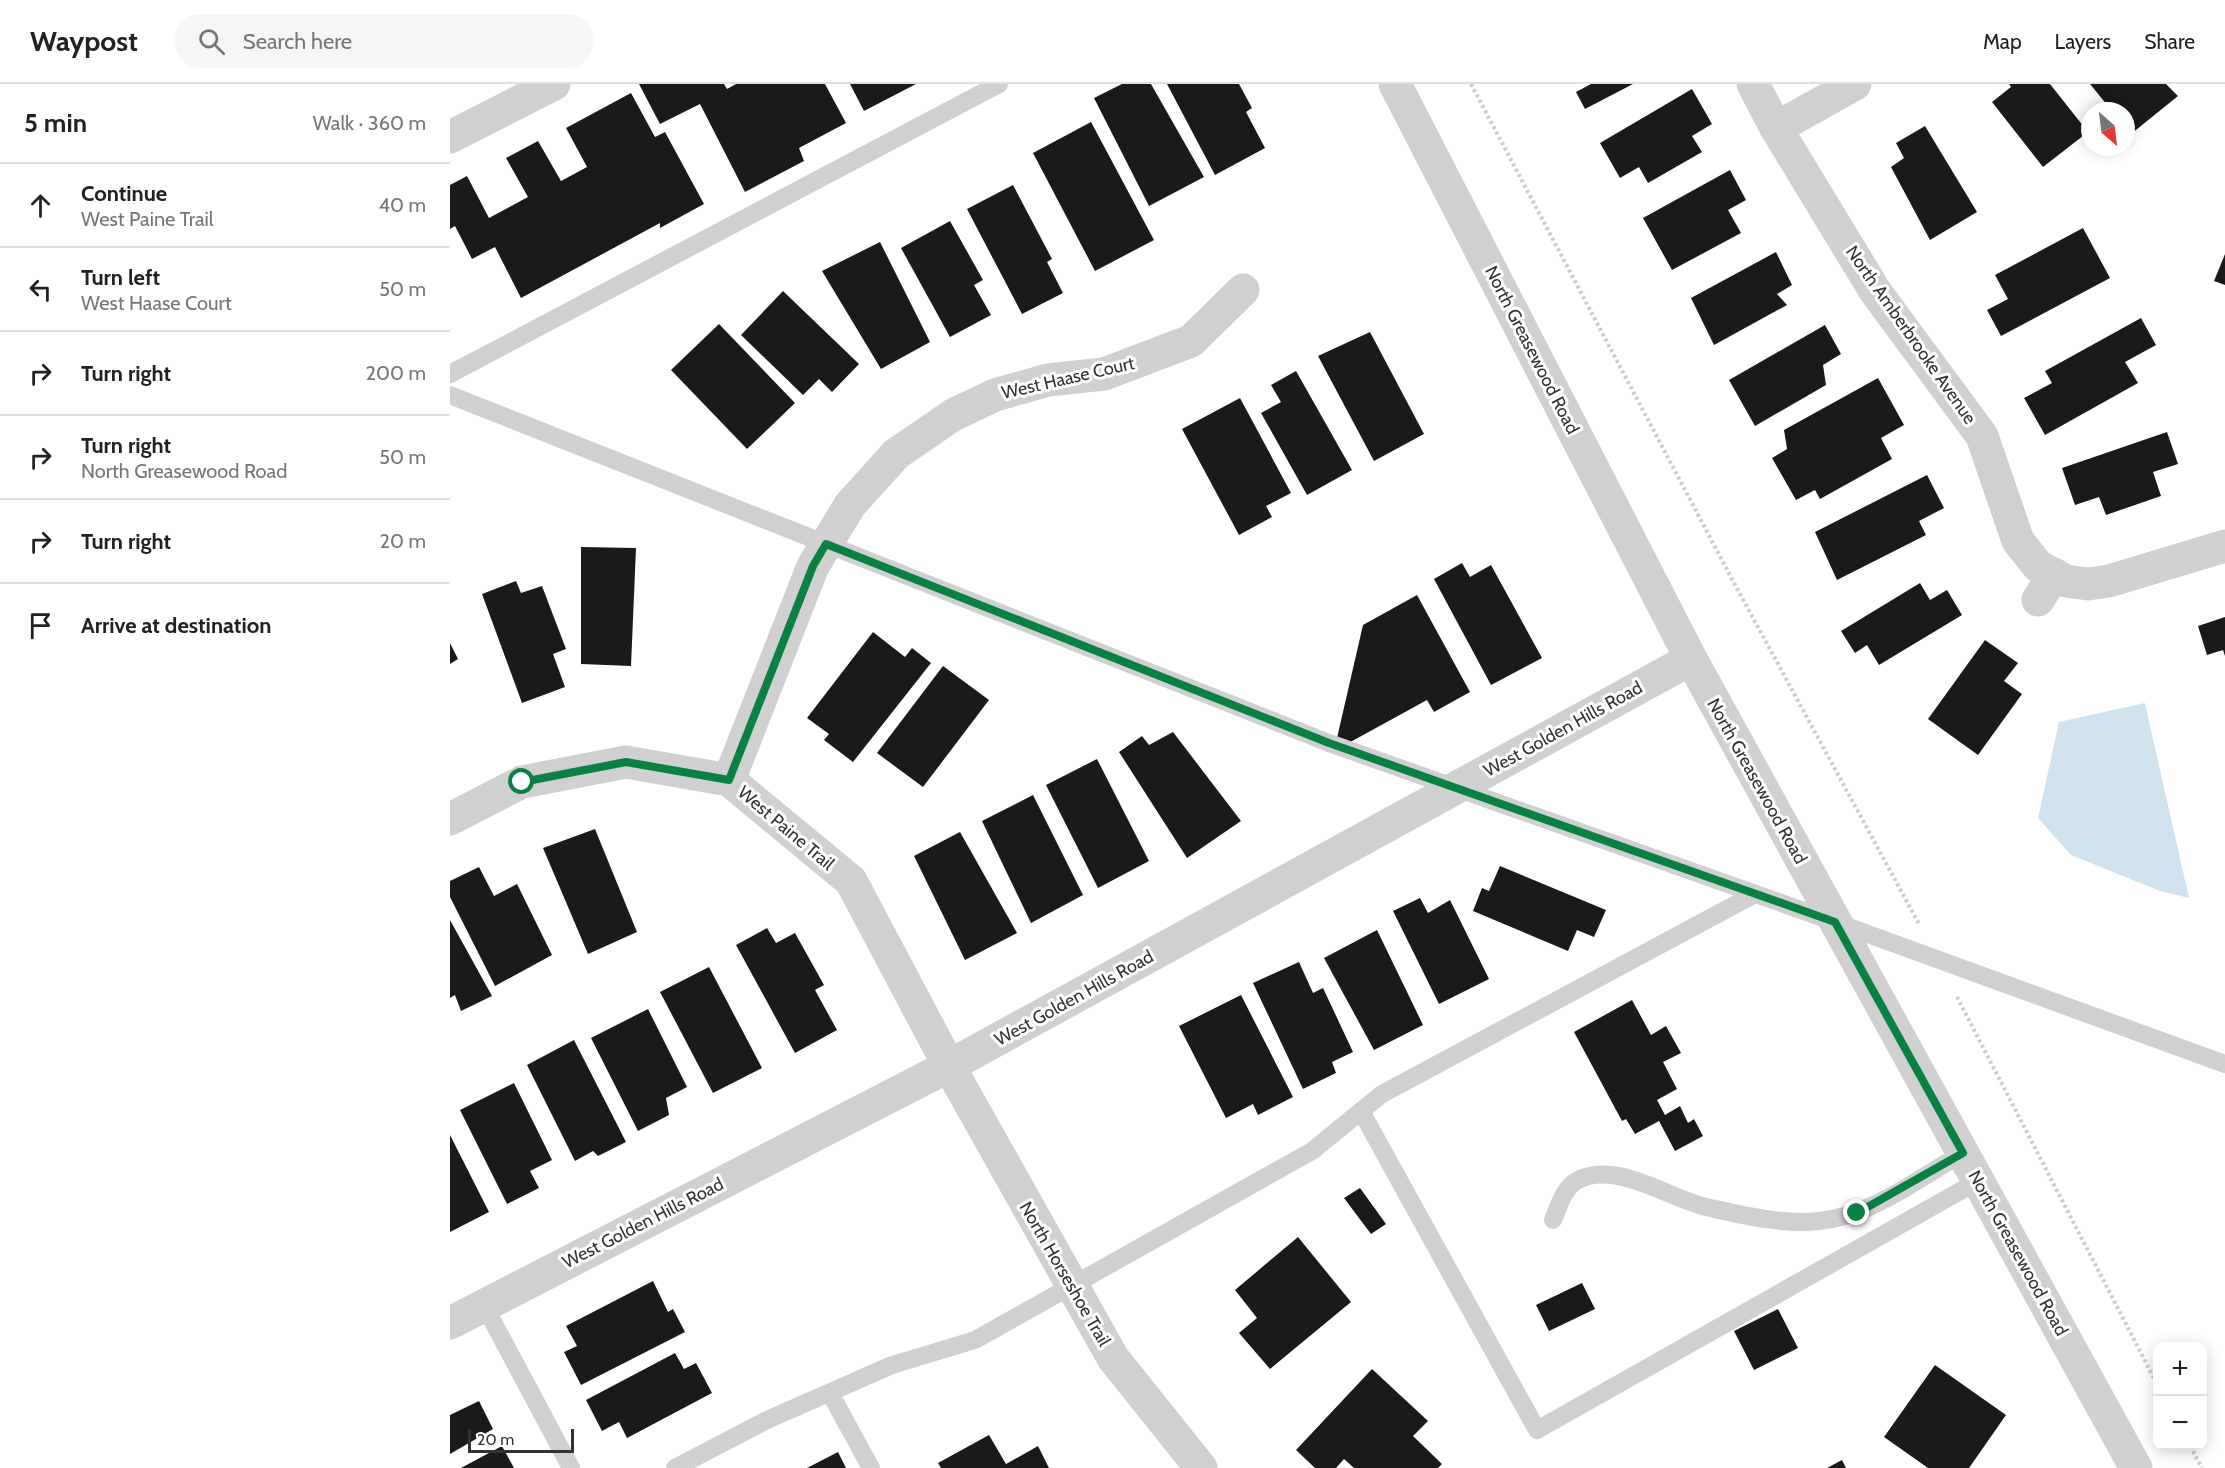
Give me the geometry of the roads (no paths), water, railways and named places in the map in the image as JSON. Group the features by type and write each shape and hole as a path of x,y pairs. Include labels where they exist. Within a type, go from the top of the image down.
{"street":[{"path":"450,137 554,84"},
{"name":"North Greasewood Road","path":"1395,84 1690,659 2136,1468"},
{"name":"North Amberbrooke Avenue","path":"1753,84 1776,128 1875,291 1982,436 2018,541 2052,585 2109,581 2225,546"},
{"path":"1776,128 1855,84"},
{"name":"West Haase Court","path":"729,780 813,566 850,505 896,453 952,414 995,395 1048,380 1104,374 1191,341 1243,290"},
{"name":"West Golden Hills Road","path":"450,1323 949,1066 1690,659"},
{"name":"West Paine Trail","path":"450,819 522,782 626,762 729,780 851,881 949,1066"},
{"name":"North Horseshoe Trail","path":"949,1066 1071,1287 1113,1358 1201,1468"}],"lane":[{"path":"450,374 999,84"},
{"path":"450,395 1329,743 1835,922 2225,1064"},
{"path":"675,1468 766,1420 892,1365 975,1340 1312,1151 1382,1094 1755,894"},
{"path":"1361,1111 1537,1430 1970,1167"},
{"path":"1553,1220 1561,1200 1574,1182 1594,1174 1616,1175 1704,1206 1769,1219 1819,1221 1857,1213 1970,1167"},
{"path":"484,1305 571,1468"},
{"path":"830,1392 871,1468"}],"water":[{"path":"2145,703 2189,898 2160,891 2071,855 2038,818 2059,722"}]}
